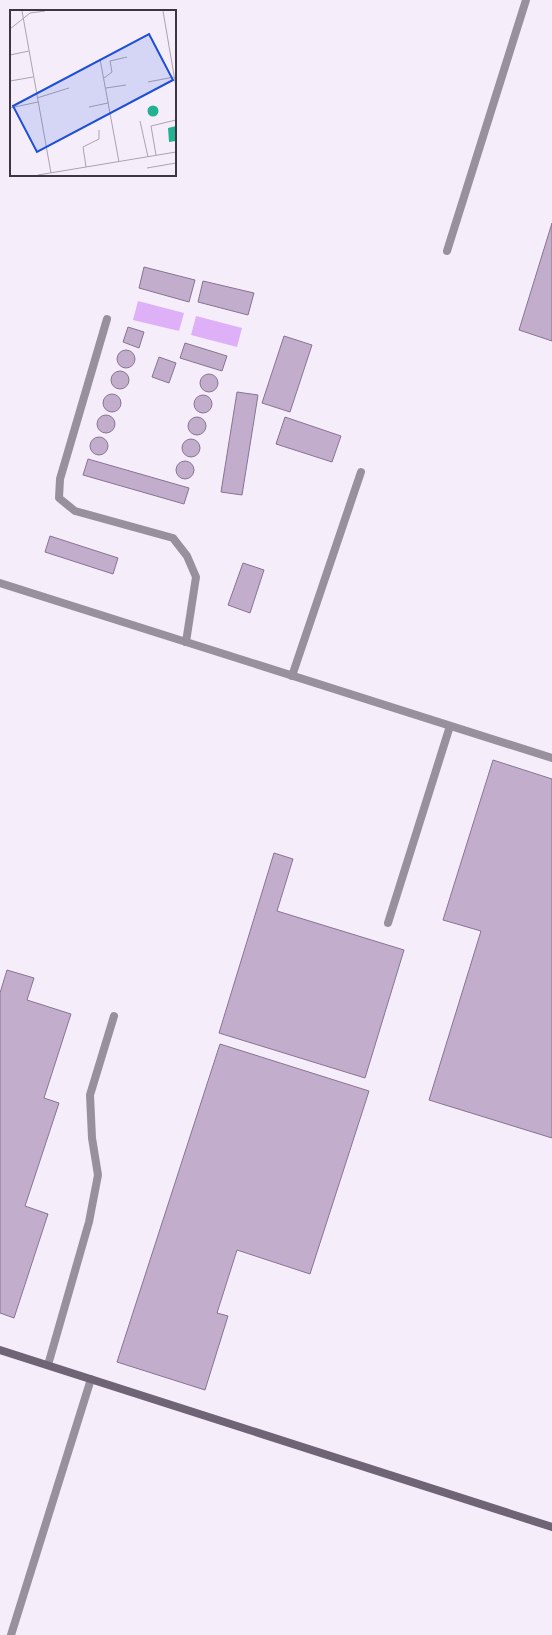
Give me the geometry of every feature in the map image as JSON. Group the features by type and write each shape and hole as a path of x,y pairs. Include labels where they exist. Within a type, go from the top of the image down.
{"main road":[{"path":"0,1350 552,1527"}],"street":[{"path":"447,251 526,0"},
{"path":"107,319 60,479 59,498 75,511 173,538 187,556 196,577 186,642"},
{"path":"292,676 361,472"},
{"path":"0,583 552,758"},
{"path":"388,923 450,726"},
{"path":"48,1365 89,1222 98,1175 92,1138 90,1095 114,1016"},
{"path":"11,1635 91,1379"}],"shaded area":[{"path":"138,301 184,313 179,331 133,320"},
{"path":"196,316 242,328 237,347 191,335"}],"building":[{"path":"552,223 552,341 519,330"},
{"path":"144,267 195,280 189,302 139,288"},
{"path":"203,281 254,293 248,315 198,302"},
{"path":"128,327 144,332 139,348 123,342"},
{"path":"284,336 312,345 290,412 262,403"},
{"path":"185,343 227,356 222,371 180,358"},
{"path":"122,350 130,350 135,355 133,366 130,368 122,368 117,363 117,355"},
{"path":"159,357 176,363 169,383 152,377"},
{"path":"116,371 124,371 129,376 127,387 124,389 116,389 111,384 111,376"},
{"path":"205,374 213,374 218,379 216,390 213,392 205,392 200,387 200,379"},
{"path":"237,392 258,395 242,495 221,492"},
{"path":"108,394 116,394 121,399 119,410 116,412 108,412 103,407 103,399"},
{"path":"199,395 207,395 212,400 210,411 207,413 199,413 194,408 194,400"},
{"path":"102,415 110,415 115,420 113,431 110,433 102,433 97,428 97,420"},
{"path":"193,417 201,417 206,422 204,433 201,435 193,435 188,430 188,422"},
{"path":"285,417 341,436 332,462 276,444"},
{"path":"95,437 103,437 108,442 106,453 103,455 95,455 90,450 90,442"},
{"path":"187,439 195,439 200,444 198,455 195,457 187,457 182,452 182,444"},
{"path":"88,459 189,488 184,504 83,475"},
{"path":"181,461 189,461 194,466 192,477 189,479 181,479 176,474 176,466"},
{"path":"50,536 118,558 113,574 45,552"},
{"path":"243,563 264,570 250,613 228,605"},
{"path":"493,760 552,779 552,1138 429,1100 481,931 443,920"},
{"path":"274,853 293,859 277,911 404,950 365,1078 219,1033"},
{"path":"7,970 34,978 27,1000 71,1014 44,1098 59,1103 25,1206 48,1214 14,1318 0,1313 0,993"},
{"path":"220,1044 369,1091 310,1274 237,1250 217,1313 228,1316 205,1390 117,1362"}]}
